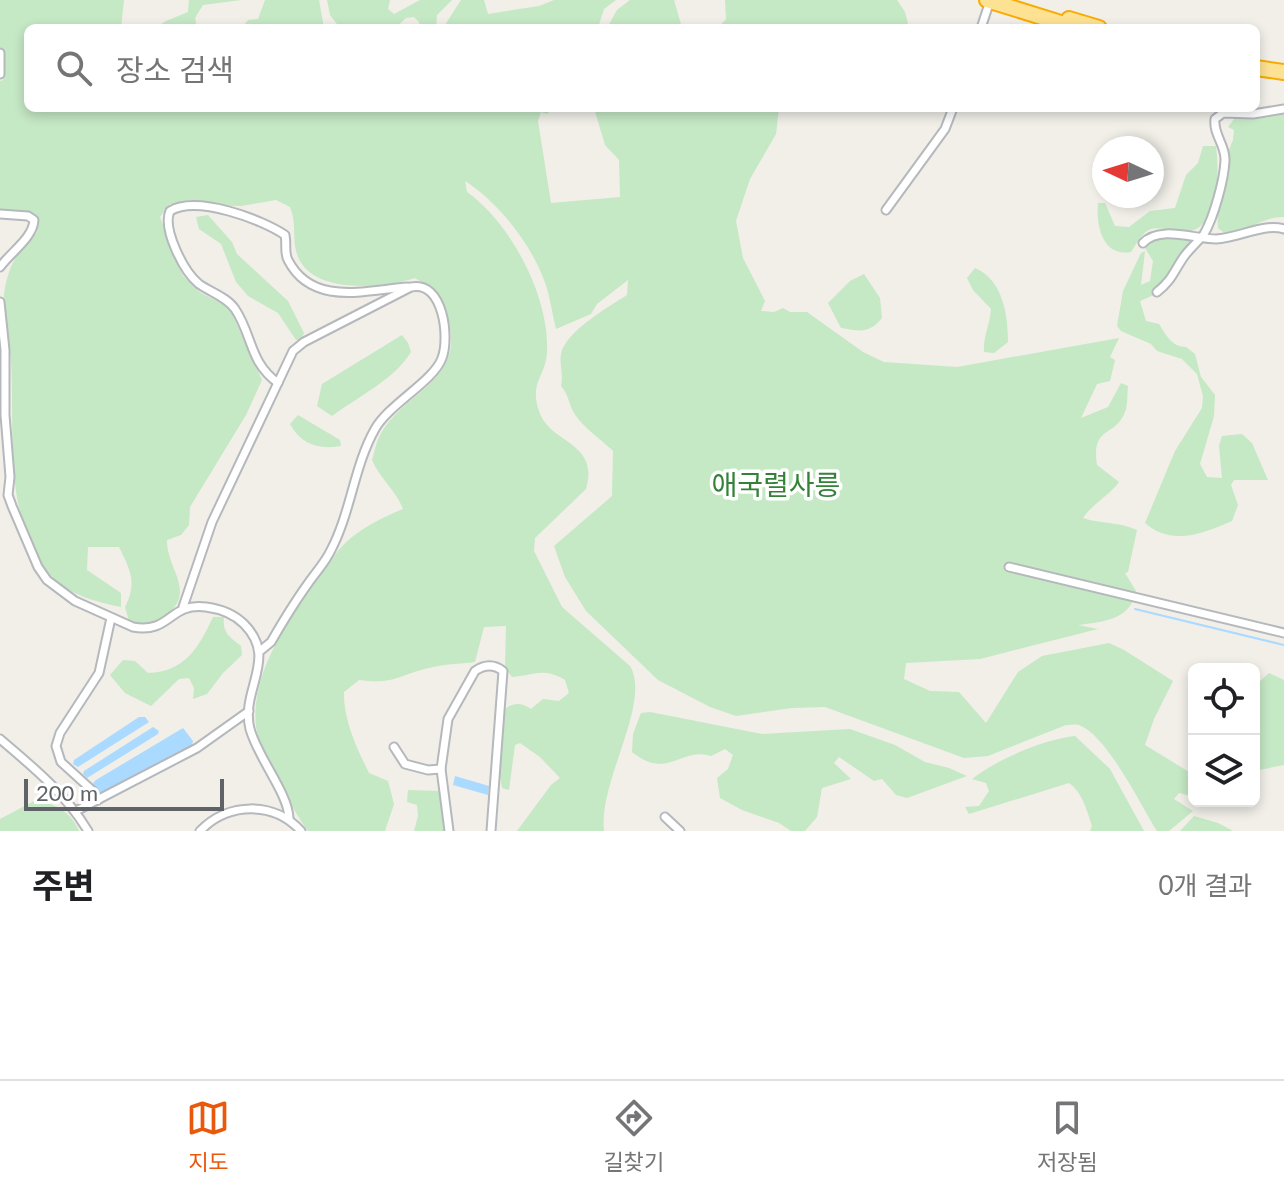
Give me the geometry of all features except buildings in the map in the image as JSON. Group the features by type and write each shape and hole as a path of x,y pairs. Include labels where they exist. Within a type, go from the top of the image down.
{"highway":[{"path":"989,0 1064,24"},
{"path":"1009,0 1086,24"},
{"path":"1260,66 1284,70"}],"street":[{"path":"982,24 989,0"},
{"path":"0,53 0,74"},
{"path":"1157,292 1169,283 1185,255 1208,227 1225,161 1223,147 1215,132 1215,119 1223,113 1253,114 1284,109"},
{"path":"886,210 945,129 951,112"},
{"path":"260,651 271,642 332,549 375,428 440,363 446,346 445,333 436,300 429,289 418,286 331,293 309,283 297,273 287,258 285,235 274,228 238,214 207,207 170,211 167,216 168,229 187,271 232,305 258,364 278,383"},
{"path":"0,214 32,217 35,224 27,238 0,267"},
{"path":"1143,243 1156,235 1230,238 1272,226 1284,229"},
{"path":"0,302 10,477 4,496 47,580 65,595 111,618 133,627 150,628 167,622 183,607 212,522 297,346 411,287"},
{"path":"1009,567 1284,633"},
{"path":"183,607 204,606 236,617 256,638 260,651 249,711 250,728 262,761 289,808 289,818"},
{"path":"98,800 94,792 61,762 56,746 60,733 99,673 111,618"},
{"path":"449,831 441,769 448,719 475,671 482,666 498,667 503,671 491,831"},
{"path":"76,811 197,748 249,711"},
{"path":"0,739 46,777 76,811 88,831"},
{"path":"394,747 405,764 428,770 441,769"},
{"path":"200,831 218,817 238,809 264,810 289,818 301,831"},
{"path":"665,817 680,831"}],"green space":[{"name":"애국렬사릉","path":"0,0 124,0 121,24 24,24 24,112 541,112 538,121 551,203 620,197 619,160 605,145 595,112 779,112 776,134 750,179 736,221 743,258 765,301 761,311 774,312 783,308 790,312 807,312 863,352 884,362 957,367 1119,338 1110,357 1115,360 1110,381 1097,384 1081,418 1108,407 1121,383 1128,386 1125,412 1116,426 1101,438 1096,452 1097,465 1119,482 1083,518 1137,530 1128,572 1125,573 1136,591 1133,601 1114,618 1078,625 1098,629 980,659 906,663 904,679 930,691 959,692 986,723 1018,672 1042,656 1109,643 1173,681 1145,745 1188,771 1188,795 1179,793 1174,799 1193,811 1169,831 1157,831 1112,756 1090,731 1079,725 1066,725 988,756 964,758 825,707 736,716 710,707 658,680 586,611 565,577 554,546 612,496 613,451 585,426 572,409 561,386 561,354 570,337 627,295 628,280 597,304 591,314 556,329 543,276 526,245 504,215 465,181 467,192 498,222 512,242 535,286 546,331 547,352 536,393 539,411 544,422 572,444 586,461 586,489 535,538 534,551 562,607 630,666 635,681 630,721 604,811 604,831 517,831 551,785 560,778 540,757 520,743 515,745 509,790 502,788 499,771 505,709 518,704 531,709 543,699 559,701 569,693 565,680 551,674 512,677 505,668 506,626 484,627 475,662 434,667 388,680 359,680 344,692 348,723 360,754 369,773 388,781 394,804 385,831 308,831 277,780 258,738 256,703 261,680 281,634 337,552 367,526 403,509 372,460 383,430 432,382 449,356 451,340 448,320 440,299 415,278 353,286 336,284 309,272 297,255 290,207 276,200 241,206 170,204 160,217 183,276 201,293 229,307 262,380 246,415 190,507 189,525 181,535 167,540 180,589 175,607 156,622 144,624 129,621 125,607 132,584 119,547 88,547 87,570 121,593 121,607 96,601 64,587 46,571 28,537 20,513 13,464 11,362 4,295 14,260 37,232 34,214 0,211 0,81 3,80 5,59 0,49"},
{"path":"189,0 241,0 203,5 195,18 196,24 161,24 188,12"},
{"path":"265,0 319,0 323,24 245,24 248,20 258,19"},
{"path":"327,0 390,0 388,9 394,14 420,0 452,0 437,15 436,24 419,24 414,17 406,18 399,24 337,24 330,15"},
{"path":"461,0 484,0 488,14 539,6 554,0 616,0 604,9 599,24 446,24"},
{"path":"630,0 674,0 681,24 609,24 617,10"},
{"path":"725,0 897,0 908,24 722,24 726,19"},
{"path":"1284,111 1284,217 1269,219 1227,235 1218,228 1217,205 1230,166 1228,152 1234,130 1228,127 1237,115"},
{"path":"1203,146 1216,146 1215,198 1205,222 1196,229 1184,232 1151,229 1131,252 1113,250 1107,244 1098,221 1098,208 1107,208 1115,226 1129,227 1150,211 1175,208 1186,175 1198,163"},
{"path":"208,215 232,242 237,254 288,301 304,333 301,340 296,340 278,313 248,296 236,282 221,244 199,229 196,217"},
{"path":"1167,236 1188,238 1194,242 1168,281 1156,286 1154,295 1140,301 1146,321 1159,324 1173,343 1195,354 1201,377 1215,395 1214,416 1200,464 1207,477 1222,478 1219,446 1222,436 1242,434 1252,443 1268,480 1234,480 1231,485 1238,505 1232,521 1187,536 1165,534 1145,523 1175,451 1202,408 1203,396 1197,374 1182,359 1157,351 1151,344 1121,331 1117,326 1123,291 1141,253 1145,251 1141,285 1150,281 1153,261 1145,248 1148,241"},
{"path":"975,268 992,281 1005,310 1008,342 994,353 984,352 991,309 973,290 967,278"},
{"path":"864,274 880,298 882,318 873,327 864,330 841,328 828,303 850,281"},
{"path":"402,335 411,352 385,380 332,416 317,406 322,384"},
{"path":"298,415 340,440 341,446 325,447 305,441 290,424"},
{"path":"213,617 224,617 226,631 241,646 242,655 207,694 193,699 194,688 189,678 179,679 151,706 125,693 110,675 123,660 135,661 148,673 161,672 181,663 196,648"},
{"path":"1269,673 1284,680 1284,765 1260,770 1260,735 1260,681"},
{"path":"650,712 762,734 850,729 895,745 925,762 967,776 907,798 896,795 882,779 874,781 839,757 834,763 851,779 822,788 817,817 805,831 791,831 720,798 717,778 728,769 733,755 725,749 711,756 691,755 665,763 644,760 632,752 633,734 641,713"},
{"path":"1075,736 1110,769 1144,831 1090,831 1092,826 1084,803 1069,783 969,814 965,807 979,806 989,791 986,783 972,779 1021,752 1049,741"},
{"path":"408,790 441,791 445,831 414,831 417,805 407,802"},
{"path":"36,800 62,810 79,831 0,831 0,819"},
{"path":"1194,816 1218,823 1233,831 1180,831"}],"water":[{"path":"139,717 145,717 149,722 78,767 73,764 74,760"},
{"path":"153,727 159,731 158,734 87,778 83,774 84,771"},
{"path":"183,728 193,741 192,745 99,793 93,783 96,780"},
{"path":"455,776 489,786 488,795 453,785"}],"waterway":[{"path":"1135,609 1284,645"}]}
